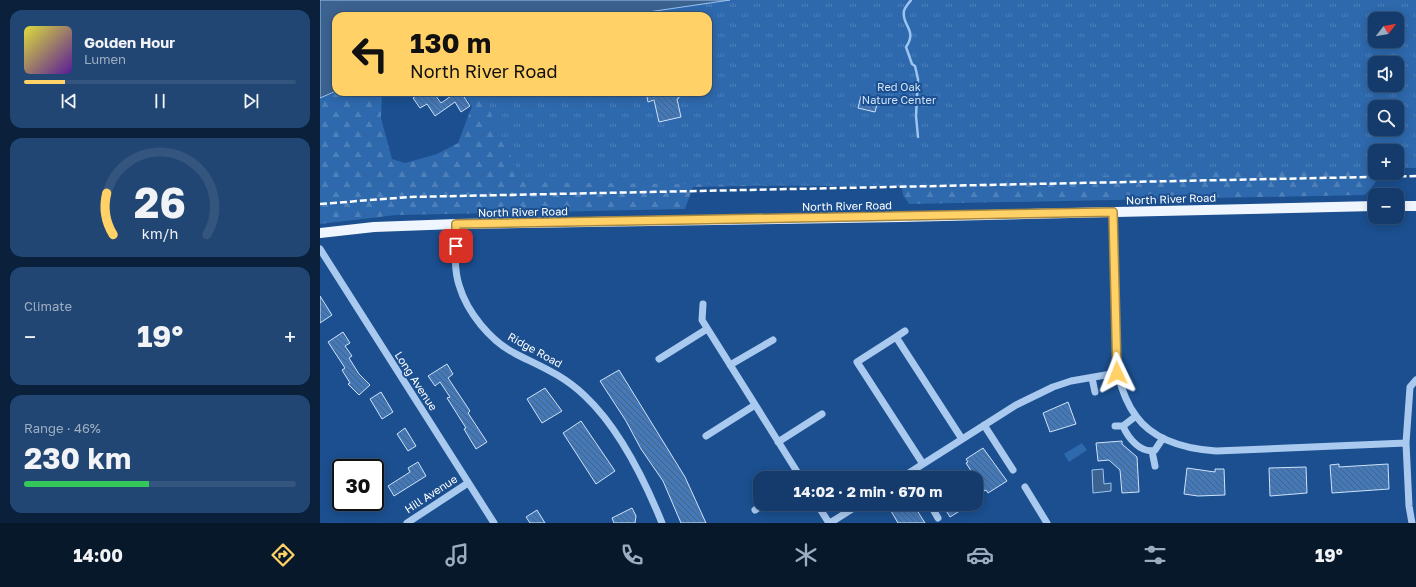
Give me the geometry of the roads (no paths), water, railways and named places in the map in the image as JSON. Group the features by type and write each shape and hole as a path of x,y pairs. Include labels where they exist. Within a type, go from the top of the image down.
{"main road":[{"name":"North River Road","path":"320,233 374,227 456,224 1368,206"},
{"path":"1404,206 1416,206"}],"street":[{"path":"1113,212 1117,373 1124,395 1136,416 1149,429 1173,443 1196,450 1216,451 1406,443"},
{"name":"Ridge Road","path":"456,224 456,270 459,284 464,297 478,319 494,338 504,347 553,371 585,396 599,411 636,467 649,491 662,523"},
{"name":"Long Avenue","path":"320,250 494,523"},
{"path":"703,304 702,320 796,471"},
{"path":"659,359 707,329"},
{"path":"905,331 857,362 923,464"},
{"path":"896,338 962,439"},
{"path":"730,366 773,340"},
{"path":"915,471 923,464 962,439 1034,395 1071,382 1117,373"},
{"path":"1092,378 1095,392"},
{"path":"1412,523 1409,506 1406,443 1410,387 1416,380"},
{"path":"706,436 755,405"},
{"path":"778,442 822,414"},
{"path":"1115,426 1123,426 1136,416"},
{"path":"984,425 1013,470"},
{"path":"1123,426 1127,435 1143,450 1155,450 1163,438"},
{"path":"1152,451 1155,466"},
{"name":"Hill Avenue","path":"407,523 468,483"},
{"path":"1025,487 1047,523"},
{"path":"822,511 830,523 845,511"},
{"path":"934,511 938,518"}],"waterway":[{"path":"911,0 904,11 904,16 910,32 909,41 906,47 912,64 915,66 918,79 916,116 918,137"}],"railway":[{"path":"320,204 409,197 1416,176"}],"park label":[{"name":"Red Oak Nature Center","path":"899,93"}]}
